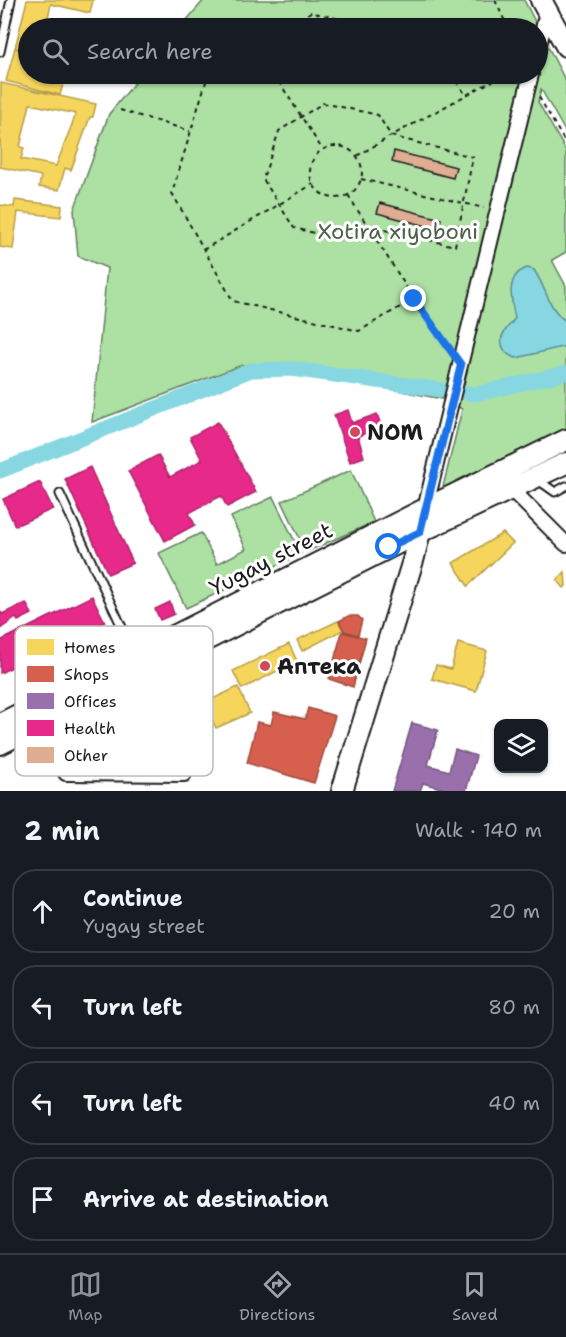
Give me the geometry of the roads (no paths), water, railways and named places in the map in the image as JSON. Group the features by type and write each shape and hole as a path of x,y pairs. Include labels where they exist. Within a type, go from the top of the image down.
{"main road":[{"path":"544,6 566,46"},
{"name":"Yugay street","path":"193,626 566,440"},
{"name":"Yugay street","path":"213,636 420,532 566,463"},
{"path":"342,791 425,509"},
{"name":"Yugay street","path":"0,724 15,716"},
{"name":"Yugay street","path":"0,744 15,736"}],"street":[{"path":"425,509 529,84"},
{"path":"511,489 566,544"}],"lane":[{"path":"0,52 11,0"},
{"path":"535,478 555,492 566,486"},
{"path":"60,494 121,626"}],"water":[{"path":"527,268 534,270 551,304 566,321 566,346 517,358 505,351 502,340 505,331 515,318 511,297 512,282 520,271"}],"waterway":[{"path":"0,471 251,370 292,369 442,390"},
{"path":"467,393 476,394 566,373"}],"place":[{"name":"NOM","path":"355,432"},
{"name":"Аптека","path":"265,666"}],"park label":[{"name":"Xotira xiyoboni","path":"398,231"}]}
